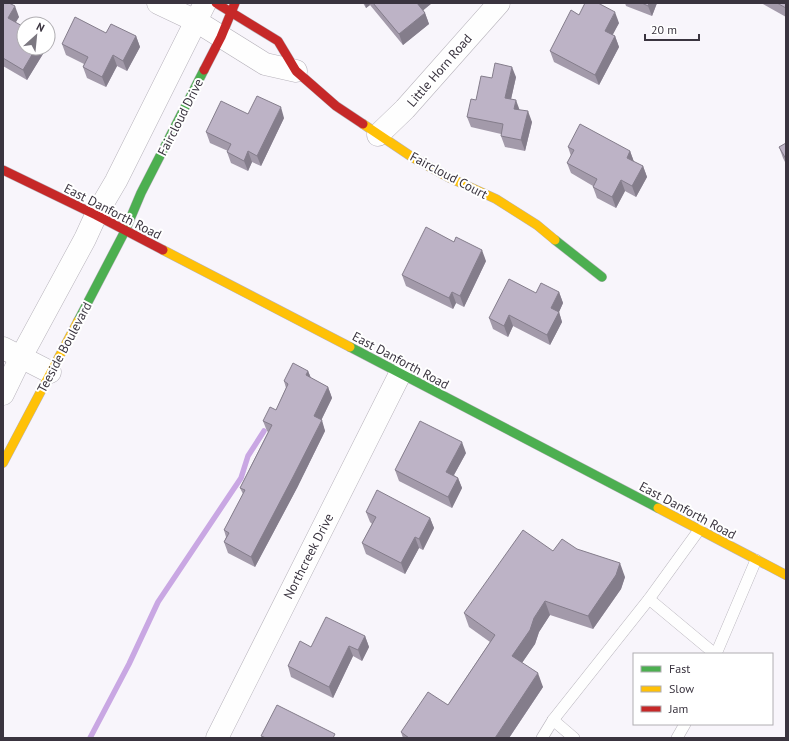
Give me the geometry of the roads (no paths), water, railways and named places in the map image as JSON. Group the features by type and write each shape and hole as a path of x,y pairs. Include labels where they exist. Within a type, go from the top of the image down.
{"street":[{"name":"Faircloud Court","path":"158,3 200,12 221,37 266,64 296,71"},
{"name":"Faircloud Court","path":"216,3 278,41 296,71 336,106 378,135 444,175 496,199 537,225 602,277"},
{"name":"Faircloud Drive","path":"125,231 141,193 221,37 235,3"},
{"name":"Little Horn Road","path":"378,135 405,109 499,3"},
{"path":"3,394 12,352 85,239 116,181 200,12"},
{"name":"East Danforth Road","path":"3,170 96,216 786,575"},
{"name":"Teeside Boulevard","path":"3,463 125,231"},
{"path":"12,352 50,372"},
{"name":"Northcreek Drive","path":"217,738 400,374"}],"lane":[{"path":"542,738 553,720 649,599 699,530"},
{"path":"715,653 756,560"},
{"path":"649,599 714,653"},
{"path":"553,720 574,738"},
{"path":"677,738 684,725"}],"waterway":[{"path":"90,738 129,664 158,602 241,478 248,456 264,431"}]}
